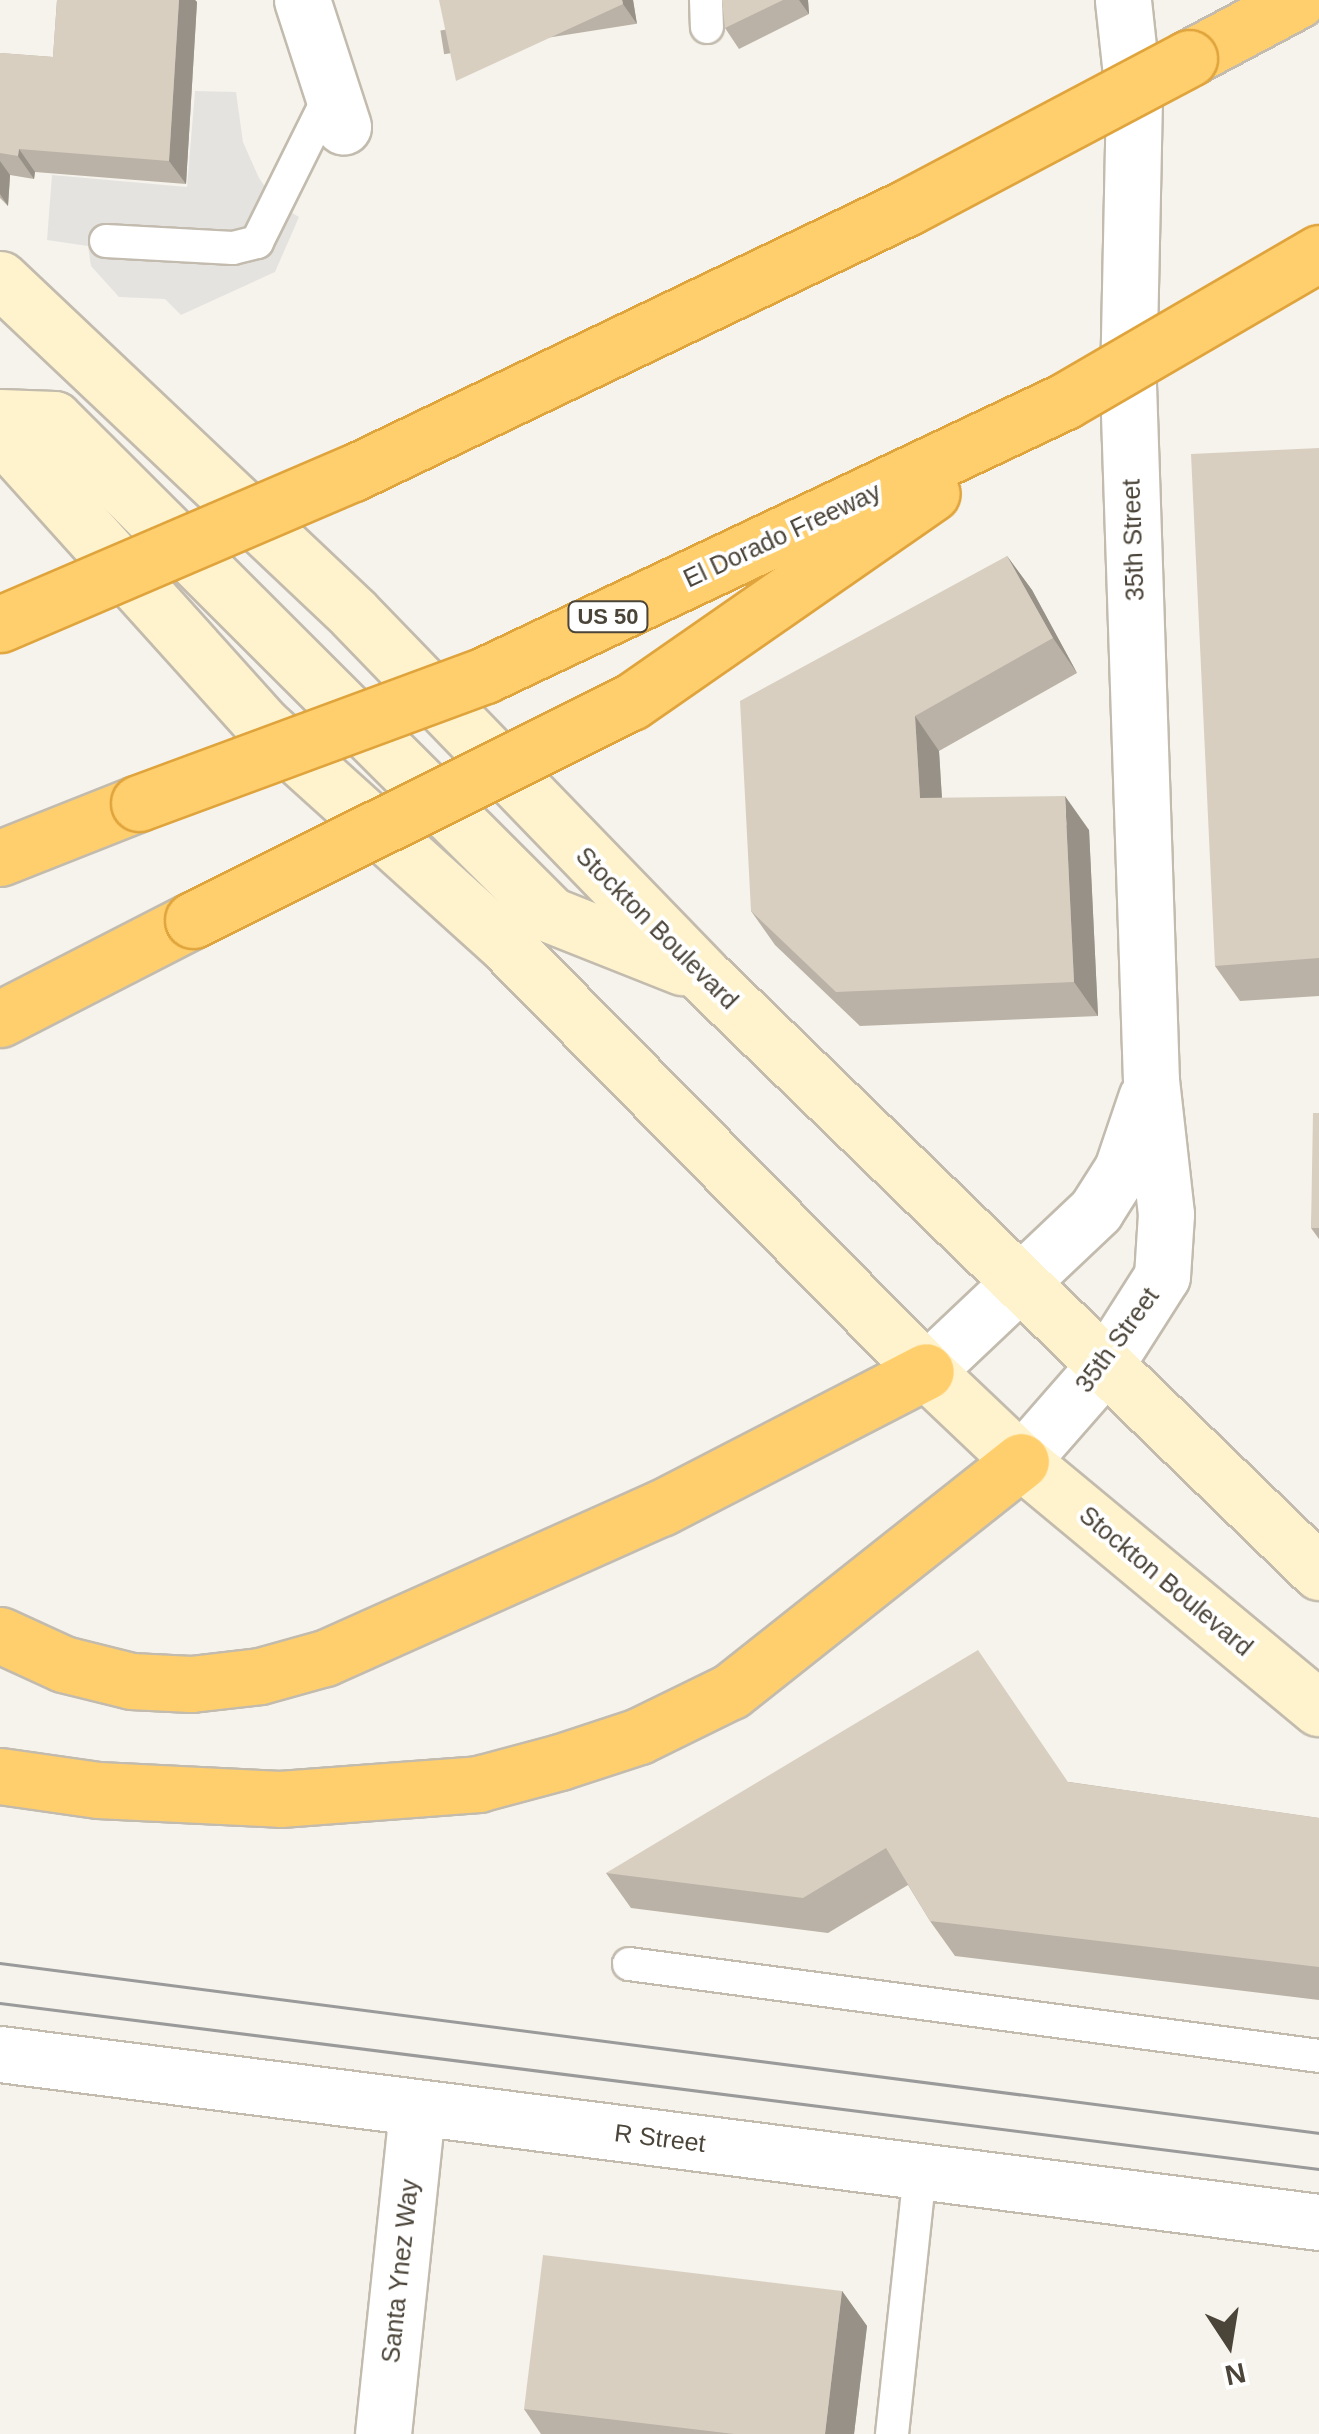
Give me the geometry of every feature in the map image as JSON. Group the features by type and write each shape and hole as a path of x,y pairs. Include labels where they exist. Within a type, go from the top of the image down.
{"highway":[{"path":"1189,58 1254,0"},
{"path":"0,624 389,456 908,207 1298,0"},
{"name":"El Dorado Freeway","path":"0,858 485,676 1066,400 1319,253"},
{"path":"0,1019 631,702 1066,400"},
{"path":"0,1636 63,1664 132,1681 191,1684 260,1676 325,1658 661,1508 926,1371"},
{"path":"0,1776 98,1790 280,1799 478,1784 560,1762 639,1736 731,1691 1021,1461"}],"main road":[{"name":"Stockton Boulevard","path":"0,279 354,614 703,976 1319,1572"},
{"path":"0,418 54,419 551,915 703,976"},
{"name":"Stockton Boulevard","path":"0,433 264,726 504,943 926,1371 1021,1461 1319,1708"}],"street":[{"path":"302,0 337,110"},
{"name":"35th Street","path":"1021,1461 1106,1364 1162,1276 1166,1214 1151,1081 1128,384 1134,102 1123,0"},
{"name":"35th Street","path":"926,1371 1096,1210 1122,1170 1151,1081"},
{"name":"R Street","path":"0,2054 1319,2222"},
{"name":"Santa Ynez Way","path":"383,2434 417,2108"}],"lane":[{"path":"106,241 233,248 258,242 337,110"},
{"path":"629,1964 1319,2056"},
{"path":"892,2434 920,2170"}],"shaded area":[{"path":"195,91 236,92 243,142 259,178 277,204 299,217 275,272 181,315 165,299 119,297 91,266 88,246 47,240 52,175 187,187"}],"building":[{"path":"57,0 179,0 169,161 19,149 18,156 0,153 0,53 53,57"},
{"path":"439,0 622,0 623,4 456,81"},
{"path":"722,0 783,0 725,28"},
{"path":"1319,448 1319,958 1215,966 1191,454"},
{"path":"1007,556 1053,638 915,716 920,798 1065,796 1074,982 836,992 751,911 740,701"},
{"path":"1313,1113 1319,1113 1319,1228 1311,1228"},
{"path":"978,1650 1068,1782 1319,1818 1319,1967 930,1921 886,1848 803,1898 606,1873"},
{"path":"543,2255 842,2291 825,2434 734,2434 524,2409"}],"tram line":[{"path":"0,1963 1319,2133"},
{"path":"0,2003 1319,2169"}]}
